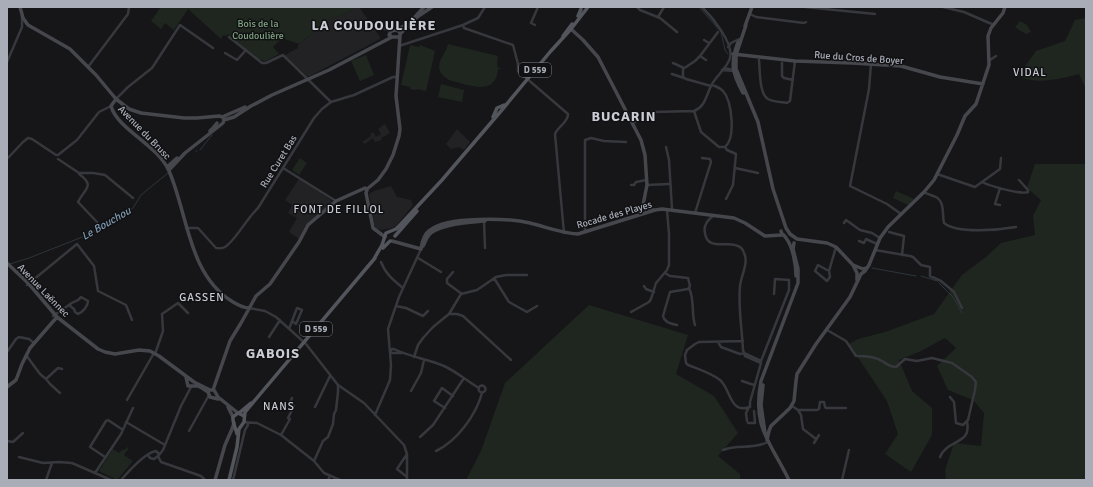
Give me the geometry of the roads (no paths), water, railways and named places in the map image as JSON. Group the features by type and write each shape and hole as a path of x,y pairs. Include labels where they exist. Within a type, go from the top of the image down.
{"main road":[{"name":"D 559","path":"561,39 571,29 584,8"},
{"name":"D 559","path":"389,232 396,229 442,180 490,124 499,110 561,39 584,8"},
{"name":"D 559","path":"244,416 245,412 442,180"},
{"path":"374,259 389,232 393,239"},
{"path":"385,237 393,239"},
{"name":"D 559","path":"239,413 257,398"},
{"path":"228,480 237,439 237,432 234,424 233,417 239,413 244,416 246,422 241,425 234,424"},
{"path":"228,480 241,425"}],"street":[{"name":"Avenue du Brusc","path":"20,7 24,25 70,49 96,75 116,99 111,106 117,117 125,126 153,149 168,168 186,228 205,273 219,292 243,307 249,308"},
{"path":"88,68 128,14 129,7"},
{"path":"213,48 180,25 152,68 128,86 116,99 129,108 141,113 190,118 212,118 219,120 264,96 307,79 384,41 396,30 404,26 415,17 424,7"},
{"path":"189,431 206,401 212,394 230,341 249,308 258,293 270,284 299,242 308,226 336,202 365,191 378,180 386,169 397,143 400,129 396,104 401,35 416,18 432,7"},
{"path":"400,45 463,25 478,18 485,7"},
{"path":"535,26 531,23 538,7"},
{"path":"637,7 640,10 658,17 677,32"},
{"path":"658,17 664,7"},
{"path":"633,122 653,112 694,111 703,105 711,86 730,58 728,46 722,31 702,7"},
{"path":"752,7 739,39 735,55 734,71 737,82 758,122 773,189 786,228 794,241 793,249 798,269 798,283 759,392 759,412 763,431 788,480"},
{"path":"805,7 874,14"},
{"path":"943,7 964,12 994,25"},
{"path":"768,442 770,428 792,406 794,402 798,374 816,344 850,297 861,271 875,250 880,238 888,227 924,192 937,174 965,116 977,103 990,60 988,39 989,33 1003,14 1005,7"},
{"path":"750,15 804,23 806,22"},
{"path":"734,71 735,55 746,24"},
{"path":"7,62 24,25"},
{"path":"463,25 464,28 513,45 518,64 517,70 568,114 567,119 555,134 564,233"},
{"path":"571,29 598,57 633,122 644,147 647,185 643,211"},
{"path":"396,30 399,31 401,35"},
{"path":"686,79 682,74 684,68 700,56 718,32"},
{"path":"391,35 401,35"},
{"path":"391,35 400,45"},
{"path":"229,37 263,63 266,63 282,54 331,102"},
{"path":"728,46 730,43 739,39"},
{"path":"704,40 709,43"},
{"path":"400,45 405,44"},
{"path":"225,52 236,60 246,50"},
{"name":"Rue du Cros de Boyer","path":"735,55 795,61 901,66 940,77 983,84"},
{"path":"700,56 706,60"},
{"path":"990,60 996,56"},
{"path":"759,60 760,82 764,95 768,99 786,103 790,101 795,61"},
{"path":"673,63 684,68"},
{"path":"782,63 782,76 793,80"},
{"path":"871,64 869,89 850,186 887,204 901,214"},
{"path":"723,69 734,71"},
{"path":"672,74 722,90 727,99 732,121 730,137 727,145 724,147"},
{"name":"Rue Curet Bas","path":"186,228 198,228 216,248 223,248 226,246 258,208 314,118 322,109 331,102 354,95 393,77 398,77"},
{"path":"57,155 77,140 99,112 111,106"},
{"path":"694,111 701,132 719,147 724,147 736,154 733,185 726,199"},
{"path":"168,168 217,128 219,120"},
{"path":"7,159 22,142 28,138 57,155 57,159 77,172 86,180 88,186 78,202 97,222"},
{"path":"585,232 585,140 591,138 604,141 626,142"},
{"path":"666,147 669,160 672,209"},
{"path":"695,213 711,162 708,158 702,158"},
{"path":"937,174 973,187 1000,170 1001,158"},
{"path":"284,168 336,202"},
{"path":"735,168 758,173"},
{"path":"77,172 105,175 133,198"},
{"path":"631,186 636,182 647,180"},
{"path":"982,182 1021,194 1028,192 1019,180"},
{"path":"647,185 670,184"},
{"path":"1000,188 996,204 1000,205"},
{"path":"365,191 373,228 385,237"},
{"path":"924,192 940,201 943,208 944,223 948,226 971,230 990,231 1016,227"},
{"path":"631,312 649,302 658,280 667,270 670,260 668,253 670,234 667,209"},
{"name":"Rocade des Playes","path":"393,352 389,344 388,329 403,288 418,258 425,235 434,227 456,222 498,220 527,223 564,233 578,234 643,211 672,209 734,218 745,223 764,236 777,234 781,231"},
{"path":"781,214 781,231 787,238 796,270 796,289"},
{"path":"714,215 705,225 705,234 709,242 714,244 737,245 742,249 746,259 741,277 740,296 744,353 746,357 761,362"},
{"path":"484,220 485,248"},
{"path":"844,223 846,220 860,230 872,233 880,238"},
{"path":"781,231 786,228"},
{"path":"379,232 389,232"},
{"path":"889,232 904,236 902,255"},
{"path":"393,239 421,249"},
{"path":"859,241 864,243 866,239 877,244"},
{"path":"788,243 791,244 794,241 802,240 827,243 836,247 853,265 861,271"},
{"path":"28,285 77,244 94,266 98,291 126,306 132,320"},
{"path":"828,270 818,265 815,271 827,281 830,277 828,270 836,247"},
{"path":"875,250 913,257 921,265 930,267 930,276 941,281 954,292 962,308"},
{"path":"418,258 441,272"},
{"path":"381,262 388,276 403,288"},
{"name":"Avenue Laënnec","path":"7,264 28,285 55,317 93,348 104,354 117,355 133,350 144,350 155,353 186,377 191,384 200,386 239,413"},
{"path":"820,274 822,268"},
{"path":"453,272 447,279 447,283 462,294"},
{"path":"665,273 670,276 688,278 694,309 695,325"},
{"path":"414,357 418,345 426,334 449,314 462,294 477,290 494,278 506,275 527,275"},
{"path":"494,278 511,303 527,312 538,306"},
{"path":"754,411 755,423 748,422 746,413 747,409 750,407 754,385 761,362 789,290 789,280 775,279 774,294"},
{"path":"644,286 646,290 654,292"},
{"path":"677,325 671,324 663,318 669,294 670,292 689,288"},
{"path":"7,387 16,380 26,355 55,317 72,302 80,299 81,297 88,300 86,307 81,313 78,314 69,305"},
{"path":"127,400 155,353 163,331 162,314 178,303 188,313"},
{"path":"396,306 406,308 423,316 428,311"},
{"path":"249,308 265,311 280,320 304,342 338,385 364,403 404,445 407,454 407,478"},
{"path":"289,329 292,321 297,308 302,310 296,324 292,321"},
{"path":"449,314 463,316 511,360"},
{"path":"269,337 280,320"},
{"path":"827,330 846,342 856,356 879,359 893,367 896,367 905,359 917,361 933,358 952,363 968,373 974,380 976,386 967,421 968,430 961,440 944,449 940,457"},
{"path":"7,352 19,337 29,339 35,343"},
{"path":"743,341 699,342 692,345 685,355 686,363 720,380 726,387 730,400 735,405 743,408 750,407"},
{"path":"718,342 720,347 740,354 744,353"},
{"path":"375,415 390,380 391,358 393,352 402,353 452,370 479,388 479,391 482,393"},
{"path":"26,355 40,374 60,393"},
{"path":"411,391 421,373 424,360"},
{"path":"46,379 58,368 62,369"},
{"path":"766,370 761,405 768,442"},
{"path":"315,407 330,376"},
{"path":"420,436 430,429 464,378"},
{"path":"742,381 754,385"},
{"path":"141,461 159,456 165,446 191,384"},
{"path":"314,460 323,441 328,437 333,424 338,385"},
{"path":"436,451 443,448 467,423 477,406 482,393 485,391 485,387 482,385 479,388"},
{"path":"445,408 434,401 442,388 453,396"},
{"name":"Avenue Laënnec","path":"212,394 230,409 233,417"},
{"path":"950,397 954,402 956,423 963,425 967,421"},
{"path":"280,435 290,419 288,418 294,406 290,403 292,398"},
{"path":"798,410 817,410 819,409 820,402 823,401 826,408 846,408"},
{"path":"792,406 798,410 801,415 803,429 816,439"},
{"path":"750,407 754,411 759,412"},
{"path":"95,473 123,430 134,408"},
{"path":"105,458 90,447 107,420 123,430"},
{"path":"126,422 165,446"},
{"path":"233,480 245,430 248,425 246,422 256,423 280,435 314,460 322,471 340,480"},
{"path":"215,480 225,445 234,424"},
{"path":"7,442 13,442 23,433"},
{"path":"814,443 819,435"},
{"path":"723,450 734,447 748,448 768,442"},
{"path":"121,480 134,466 148,455 154,451 158,452 165,446"},
{"path":"842,480 849,450"},
{"path":"158,452 161,462 201,476 205,480"},
{"path":"407,454 397,469 407,478"},
{"path":"148,455 150,459"},
{"path":"19,457 43,463 72,463 110,480"},
{"path":"46,480 52,463"},
{"path":"328,480 330,476"}],"waterway":[{"path":"699,7 721,32 725,50 728,54"},
{"name":"Le Bouchou","path":"200,150 212,135"},
{"name":"Le Bouchou","path":"10,264 90,234 133,208 141,195 168,173"},
{"path":"872,268 916,276"},
{"path":"921,276 937,281"},
{"path":"939,283 953,297 962,313"}],"district":[{"name":"LA COUDOULIÈRE","path":"374,25"},
{"name":"VIDAL","path":"1030,72"},
{"name":"BUCARIN","path":"624,116"},
{"name":"FONT DE FILLOL","path":"339,209"},
{"name":"GASSEN","path":"202,297"},
{"name":"GABOIS","path":"273,353"},
{"name":"NANS","path":"279,406"}],"park label":[{"name":"Bois de la Coudoulière","path":"258,28"}]}
